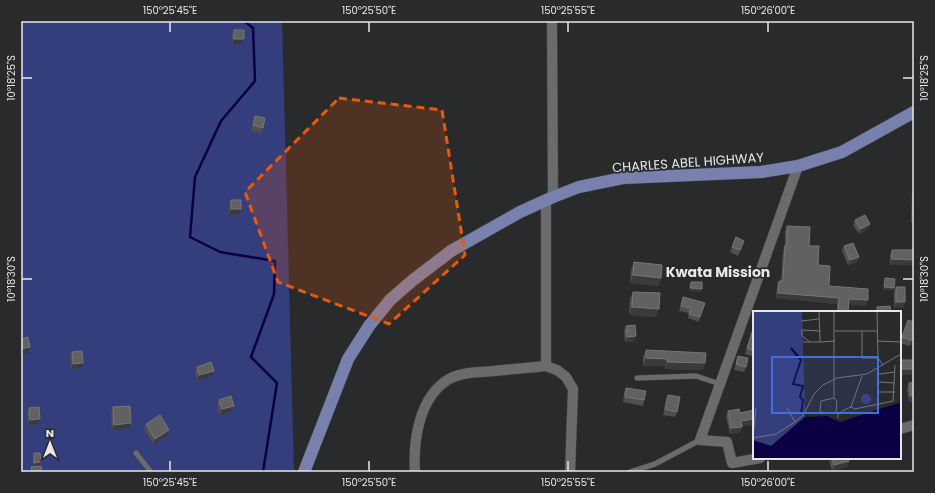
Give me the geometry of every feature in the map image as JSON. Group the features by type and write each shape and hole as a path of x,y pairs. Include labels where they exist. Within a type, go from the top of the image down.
{"main road":[{"name":"CHARLES ABEL HIGHWAY","path":"304,472 348,359 369,326 390,300 451,251 520,212 579,188 623,178 761,172 798,166 842,152 914,112"}],"street":[{"path":"546,366 552,21"},
{"path":"754,459 732,463 727,442 700,440 798,166"},
{"path":"414,472 417,432 425,406 436,390 450,379 468,373 546,366 557,370 566,377 573,389 570,472"},
{"path":"901,429 914,425"}],"lane":[{"path":"637,378 696,376 720,384"},
{"path":"630,472 655,464 700,440"},
{"path":"136,453 152,472"}],"highlighted area":[{"path":"339,98 442,110 465,255 389,324 278,282 245,192"}],"shaded area":[{"path":"21,21 282,21 294,472 21,472"}],"building":[{"path":"234,30 244,30 244,39 234,39"},
{"path":"255,116 265,118 263,128 253,125"},
{"path":"914,186 914,218 913,218"},
{"path":"231,200 241,200 241,209 231,209"},
{"path":"865,215 870,224 860,229 855,220"},
{"path":"787,226 810,227 809,246 819,246 818,265 830,266 829,286 868,289 868,300 849,299 848,311 838,311 839,298 778,293 779,281 783,281 785,245 787,245"},
{"path":"736,237 744,241 740,250 732,247"},
{"path":"853,243 859,257 850,260 844,246"},
{"path":"892,250 914,250 914,260 892,259"},
{"path":"634,262 662,265 661,278 633,275"},
{"path":"885,278 895,279 894,288 884,287"},
{"path":"691,282 702,282 702,289 690,288"},
{"path":"896,287 905,287 905,302 896,302"},
{"path":"633,292 660,293 659,309 632,307"},
{"path":"683,297 705,303 700,317 689,314 691,308 681,306"},
{"path":"890,306 891,311 877,311 877,307"},
{"path":"908,320 914,322 914,335 912,340 902,337"},
{"path":"635,325 636,336 627,337 626,326"},
{"path":"753,329 753,351 747,348"},
{"path":"28,337 30,347 21,349 21,339"},
{"path":"646,350 706,353 705,363 667,362 667,359 646,358"},
{"path":"82,351 83,363 73,364 72,352"},
{"path":"738,356 748,358 746,367 736,364"},
{"path":"901,360 914,360 914,369 901,369"},
{"path":"211,362 214,371 199,375 197,367"},
{"path":"914,382 914,396 911,396 909,383"},
{"path":"626,388 646,391 644,400 625,397"},
{"path":"668,395 680,397 677,412 665,409"},
{"path":"231,396 234,406 222,409 219,400"},
{"path":"130,406 131,423 114,425 113,407"},
{"path":"39,407 40,419 30,420 29,408"},
{"path":"739,409 740,413 753,410 753,419 741,421 742,427 731,428 728,411"},
{"path":"160,415 169,430 155,439 146,424"},
{"path":"34,453 40,453 41,462 34,463"},
{"path":"832,459 848,459 849,461 834,465"},
{"path":"41,466 42,472 32,472 31,467"},
{"path":"637,469 638,472 628,472 631,470"}],"waterway":[{"path":"244,21 253,28 255,81 221,121 195,177 190,237 220,252 275,261 274,294 251,357 277,383 263,472"}],"district":[{"name":"Kwata Mission","path":"718,272"}]}
